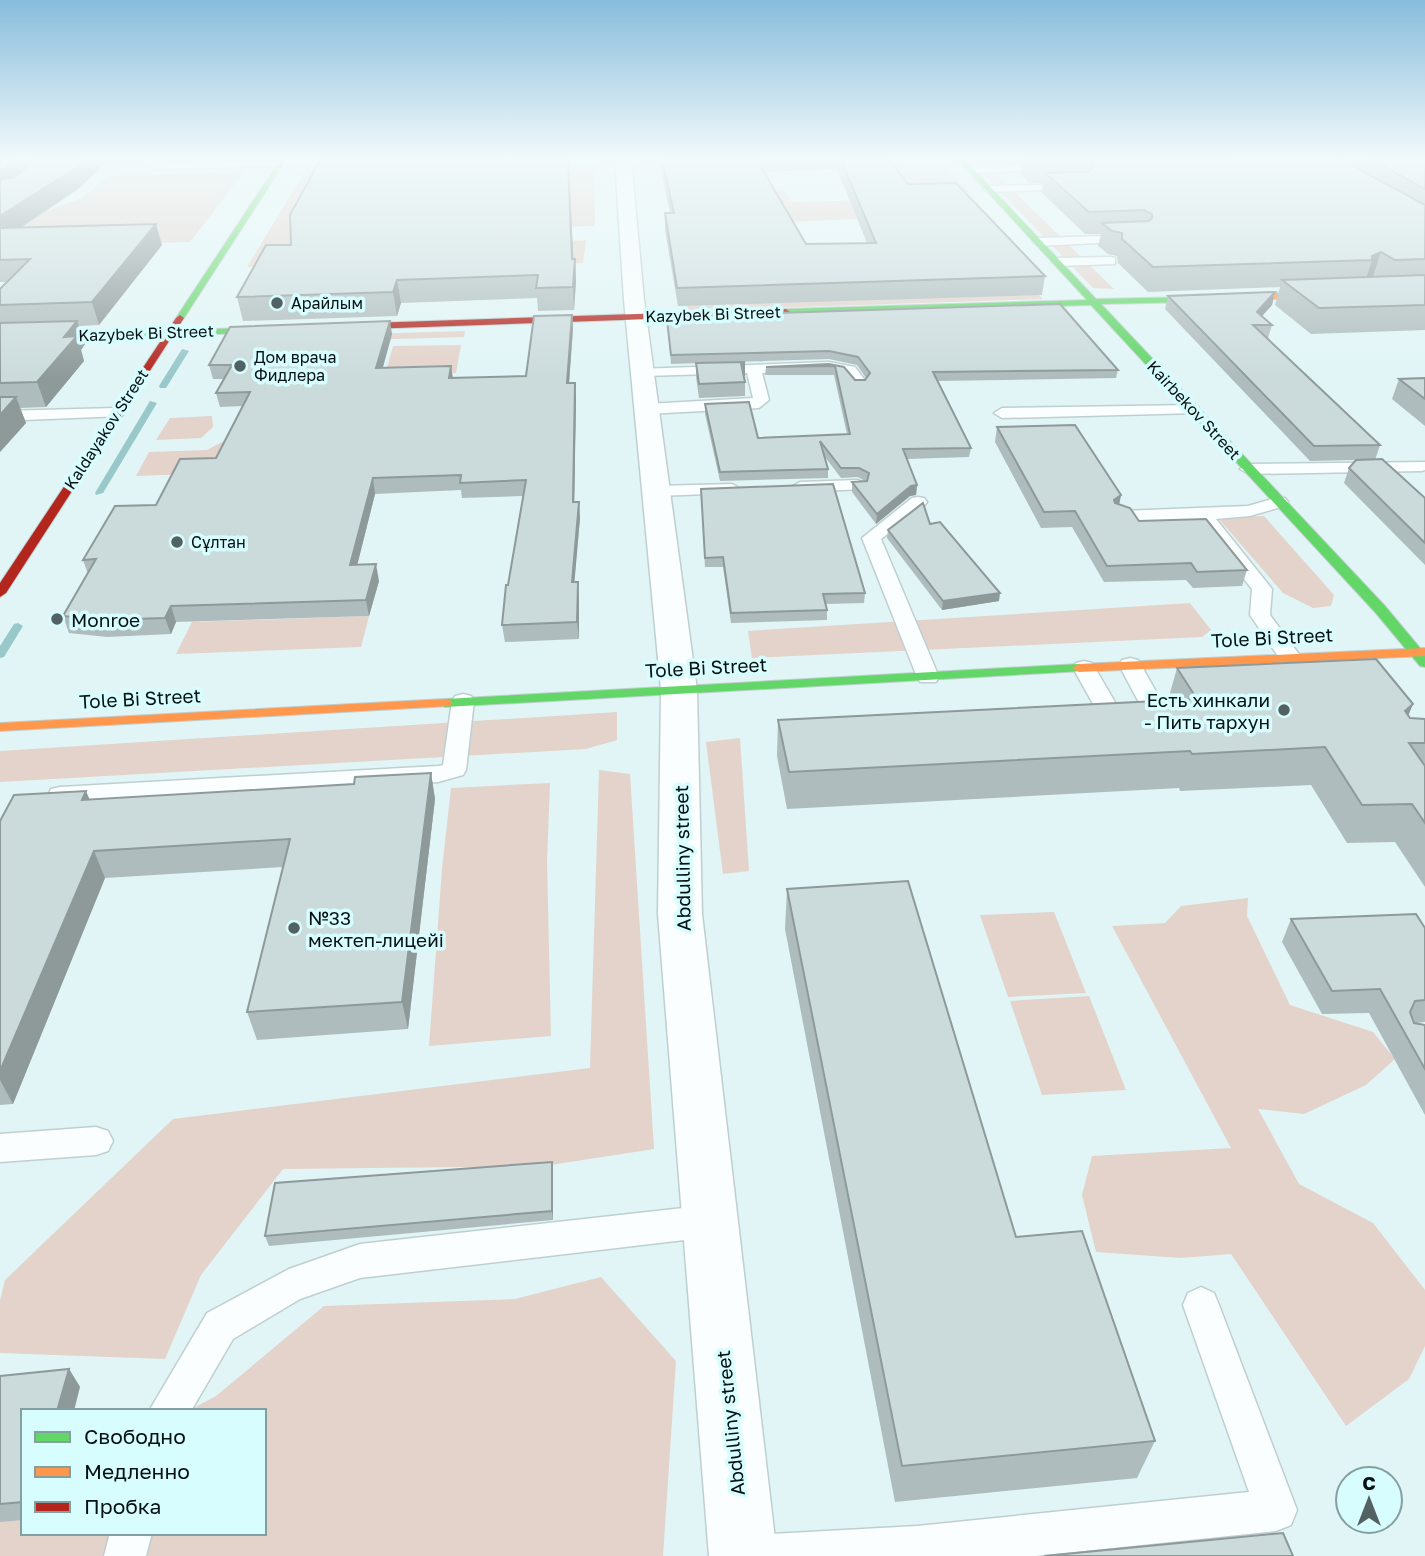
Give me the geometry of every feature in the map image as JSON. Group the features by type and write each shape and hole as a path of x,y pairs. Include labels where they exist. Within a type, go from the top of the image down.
{"street":[{"name":"Kaldayakov Street","path":"0,593 235,233"},
{"name":"Abdulliny street","path":"629,233 648,415 679,490 680,914 743,1556"},
{"name":"Kairbekov Street","path":"1029,233 1192,410 1422,653"},
{"name":"Kazybek Bi Street","path":"317,327 1425,291"},
{"name":"Kazybek Bi Street","path":"0,338 290,328"},
{"name":"Tole Bi Street","path":"0,727 1290,657 1422,653"}],"lane":[{"path":"1039,243 1140,239"},
{"path":"1058,262 1111,261"},
{"path":"1373,282 1387,292"},
{"path":"643,372 829,366 850,370 859,383"},
{"path":"648,415 753,405 761,400 754,369"},
{"path":"1002,413 1192,410"},
{"path":"0,416 116,413"},
{"path":"648,415 742,417"},
{"path":"1249,469 1422,466"},
{"path":"828,474 784,482 858,485"},
{"path":"679,490 752,483"},
{"path":"918,502 871,538 928,677"},
{"path":"1122,516 1203,515 1250,510 1279,502"},
{"path":"1203,515 1262,589 1260,615 1290,657"},
{"path":"1130,666 1164,727"},
{"path":"1084,668 1116,726 1089,727"},
{"path":"60,795 454,770 463,702"},
{"path":"0,1148 96,1140"},
{"path":"170,1409 220,1326 301,1282 360,1261 710,1221"},
{"path":"751,1556 917,1547 1276,1510 1201,1305"},
{"path":"125,1556 130,1535"}],"shaded area":[{"path":"11,233 197,233 190,242 37,246"},
{"path":"268,233 552,233 572,241 586,240 583,263 247,267"},
{"path":"1040,233 1056,233 1114,289 1093,288"},
{"path":"1035,291 1043,299 682,311 684,298"},
{"path":"465,331 464,337 294,342 296,336"},
{"path":"461,345 456,373 385,375 393,346"},
{"path":"212,416 213,427 201,438 156,440 170,418"},
{"path":"241,432 266,471 136,476 149,452 207,450"},
{"path":"1264,516 1334,595 1331,606 1313,608 1283,593 1218,518"},
{"path":"1190,603 1211,630 1202,637 752,658 748,631"},
{"path":"369,616 361,647 176,654 192,622"},
{"path":"617,712 617,740 586,749 0,782 0,751"},
{"path":"740,738 749,871 723,874 706,742"},
{"path":"599,770 630,774 654,1149 544,1166 283,1169 201,1275 165,1359 0,1353 0,1301 5,1280 173,1119 590,1068"},
{"path":"550,783 547,861 551,1036 429,1046 451,788"},
{"path":"1248,898 1247,916 1290,1005 1373,1032 1395,1059 1366,1085 1304,1114 1258,1109 1299,1184 1373,1223 1425,1290 1425,1346 1409,1379 1346,1426 1231,1254 1181,1258 1096,1252 1082,1195 1092,1156 1231,1148 1112,926 1165,923 1181,906"},
{"path":"1054,912 1086,993 1008,997 980,915"},
{"path":"1089,996 1126,1090 1042,1095 1010,1001"},
{"path":"601,1277 676,1361 663,1556 0,1556 0,1511 21,1500 21,1535 266,1535 266,1409 192,1409 216,1396 324,1306 515,1299"}],"building":[{"path":"0,233 149,233 92,302 0,305 0,289 30,259 0,260"},
{"path":"291,233 571,233 572,259 575,259 573,287 536,288 538,275 397,280 393,292 237,297 266,245 291,245"},
{"path":"668,233 799,233 806,244 876,243 872,233 1003,233 1045,276 677,288"},
{"path":"1122,233 1425,233 1425,259 1395,260 1381,252 1372,256 1372,260 1153,267 1122,239"},
{"path":"1425,275 1425,305 1319,308 1282,280"},
{"path":"1275,292 1257,312 1272,325 1253,325 1380,445 1314,446 1168,296"},
{"path":"1060,304 1118,370 933,372 971,448 903,449 917,485 911,486 877,514 852,482 867,481 869,473 859,468 841,468 820,441 828,469 720,472 705,404 749,402 758,438 850,434 835,366 766,367 829,364 844,367 855,380 865,380 870,373 858,357 829,351 671,355 667,320 681,320 680,316"},
{"path":"572,315 567,383 575,383 573,502 579,502 572,582 578,582 577,622 502,625 506,585 526,480 460,483 461,475 373,478 350,565 376,564 366,600 171,606 165,618 101,620 63,616 96,559 83,560 115,506 156,505 180,459 216,458 250,392 216,393 232,365 209,365 230,327 390,321 376,368 451,366 449,378 526,376 534,316"},
{"path":"77,321 64,337 77,336 37,382 0,383 0,323"},
{"path":"745,362 741,363 745,382 699,384 696,363"},
{"path":"1425,378 1425,399 1399,379"},
{"path":"0,397 16,397 0,415"},
{"path":"1075,425 1121,495 1114,500 1115,503 1130,508 1139,521 1206,519 1247,570 1197,572 1191,563 1107,566 1075,511 1044,512 997,427"},
{"path":"1382,459 1425,498 1425,543 1349,468 1356,460"},
{"path":"833,484 865,593 823,594 827,610 731,613 723,557 705,558 701,489"},
{"path":"923,503 930,524 940,522 1000,593 943,601 888,530"},
{"path":"1376,659 1413,704 1405,711 1410,718 1425,719 1425,743 1409,743 1425,766 1425,823 1412,804 1362,805 1325,747 1192,754 1190,751 789,772 778,720 1197,699 1177,668"},
{"path":"431,773 402,1002 247,1012 290,839 94,851 0,1071 0,821 14,795 86,791 82,800 354,784 355,777"},
{"path":"908,881 1016,1237 1082,1231 1155,1441 902,1466 787,889"},
{"path":"1416,914 1425,928 1425,1000 1415,1001 1410,1012 1414,1023 1425,1025 1425,1069 1380,989 1332,991 1291,919"},
{"path":"552,1162 552,1211 265,1236 275,1183"},
{"path":"69,1369 58,1409 21,1409 21,1502 0,1504 0,1376"},
{"path":"1283,1533 1293,1556 1044,1556"}],"waterway":[{"path":"163,386 185,351"},
{"path":"99,493 153,403"},
{"path":"0,655 18,626"}],"traffic: fast":[{"path":"180,318 236,233"},
{"path":"1029,233 1380,609 1425,663"},
{"path":"786,312 1190,299"},
{"path":"0,338 279,329"},
{"path":"445,703 1079,668"}],"traffic: slow":[{"path":"1190,299 1425,291"},
{"path":"1079,668 1425,652"},
{"path":"0,727 445,703"}],"traffic: jam":[{"path":"339,327 786,312"},
{"path":"0,593 180,318"}],"place":[{"name":"Арайлым","path":"277,303"},
{"name":"Дом врача Фидлера","path":"240,366"},
{"name":"Сұлтан","path":"177,542"},
{"name":"Monroe","path":"57,619"},
{"name":"Есть хинкали - Пить тархун","path":"1284,710"},
{"name":"№33 мектеп-лицейі","path":"294,928"}]}
